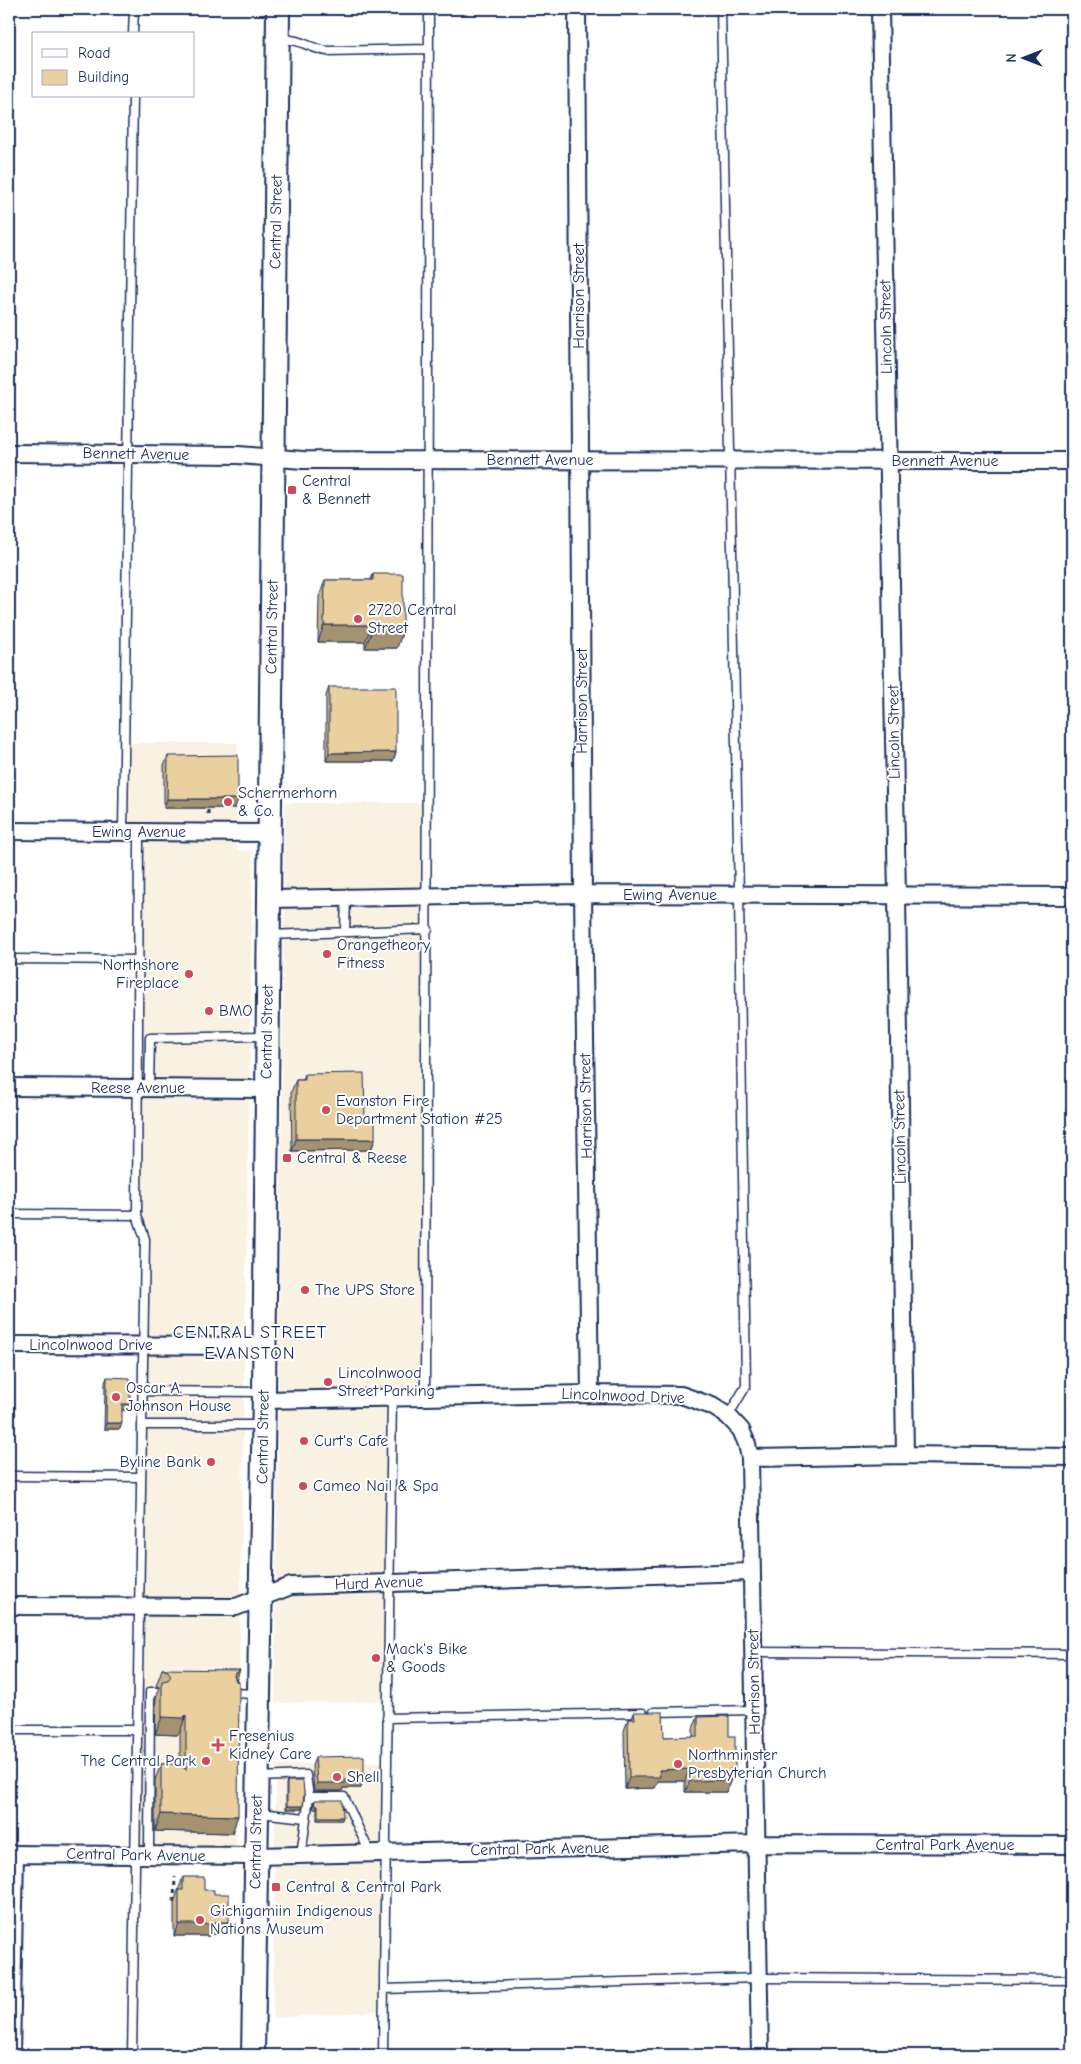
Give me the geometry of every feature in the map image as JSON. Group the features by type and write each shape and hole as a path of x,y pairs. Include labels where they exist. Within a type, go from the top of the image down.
{"main road":[{"name":"Central Street","path":"253,2055 264,1396 278,9"}],"street":[{"name":"Harrison Street","path":"577,9 583,894 590,1394"},
{"name":"Lincoln Street","path":"880,9 897,896 905,1455"},
{"name":"Bennett Avenue","path":"9,453 238,455 303,460 1072,461"},
{"name":"Ewing Avenue","path":"9,831 270,833"},
{"name":"Ewing Avenue","path":"269,899 583,894 1072,896"},
{"name":"Reese Avenue","path":"9,1087 267,1089"},
{"name":"Lincolnwood Drive","path":"9,1345 264,1346"},
{"name":"Lincolnwood Drive","path":"264,1396 392,1398 590,1394 681,1396 704,1402 728,1416 741,1430 750,1458"},
{"path":"750,1458 905,1455 1072,1457"},
{"name":"Harrison Street","path":"750,1458 758,1844 760,2055"},
{"name":"Hurd Avenue","path":"9,1606 236,1607 291,1586 752,1572"},
{"name":"Central Park Avenue","path":"12,1854 256,1856 758,1844 1072,1845"},
{"path":"11,2055 12,1854"}],"lane":[{"path":"133,32 134,9"},
{"path":"425,1397 428,928 429,9"},
{"path":"721,9 739,895 746,1386 728,1416"},
{"path":"278,39 298,40 319,50 327,51 429,50"},
{"path":"133,98 128,454 131,832 139,960 143,1089 137,1215 145,1239 137,1730 142,1855"},
{"path":"345,931 346,897"},
{"path":"268,935 428,928"},
{"path":"9,959 139,960"},
{"path":"143,1089 150,1038 267,1036"},
{"path":"9,1214 137,1215"},
{"path":"143,1391 264,1396"},
{"path":"382,2055 384,1989 378,1853 387,1718 392,1398"},
{"path":"142,1425 263,1425"},
{"path":"9,1476 141,1477"},
{"path":"754,1652 1072,1654"},
{"path":"132,2055 150,1692 159,1692"},
{"path":"233,1693 259,1694"},
{"path":"387,1718 755,1710"},
{"path":"9,1730 137,1730"},
{"path":"257,1777 306,1775 309,1797 301,1855"},
{"path":"309,1797 344,1797 378,1853"},
{"path":"256,1812 305,1818"},
{"path":"384,1989 759,1978 1072,1980"}],"path":[{"path":"174,1902 175,1877"}],"shaded area":[{"path":"126,743 238,743 237,850 253,851 236,1853 139,1850 147,1238 139,1214 144,852 126,810"},
{"path":"285,803 426,803 422,1395 389,1395 385,1701 275,1703"},
{"path":"384,1762 381,2011 273,2018 276,1765"}],"building":[{"name":"2720 Central Street","path":"373,574 403,574 403,631 372,631 372,625 324,625 325,580 373,580"},
{"path":"329,687 396,687 396,752 329,753"},
{"path":"238,755 238,799 167,799 168,756"},
{"name":"Evanston Fire Department Station #25","path":"364,1073 365,1116 375,1116 375,1139 296,1139 296,1080 305,1080 305,1074"},
{"name":"Oscar A. Johnson House","path":"107,1377 130,1378 130,1404 122,1404 122,1423 106,1423"},
{"name":"The Central Park","path":"162,1669 240,1670 234,1676 236,1681 239,1682 238,1816 161,1814 161,1764 180,1764 186,1770 186,1715 183,1718 162,1717 162,1681 168,1680 171,1676 168,1671"},
{"name":"Northminster Presbyterian Church","path":"634,1712 663,1712 664,1737 698,1736 698,1717 729,1716 729,1736 735,1736 735,1769 730,1769 730,1780 690,1781 689,1769 659,1770 660,1777 629,1777 628,1719 635,1719"},
{"path":"364,1756 364,1779 345,1780 345,1783 317,1783 315,1757"},
{"path":"287,1781 303,1781 303,1806 287,1806"},
{"path":"315,1800 342,1800 343,1817 318,1817 318,1805 314,1805"},
{"name":"Gichigamiin Indigenous Nations Museum","path":"183,1877 204,1877 204,1890 214,1890 214,1894 229,1894 229,1922 179,1924 179,1890 183,1890"}],"place":[{"name":"Central & Bennett","path":"292,490"},
{"name":"2720 Central Street","path":"358,619"},
{"name":"Schermerhorn & Co.","path":"228,802"},
{"name":"Orangetheory Fitness","path":"327,954"},
{"name":"Northshore Fireplace","path":"189,974"},
{"name":"BMO","path":"209,1011"},
{"name":"Evanston Fire Department Station #25","path":"326,1110"},
{"name":"Central & Reese","path":"287,1158"},
{"name":"The UPS Store","path":"305,1290"},
{"name":"Lincolnwood Street Parking","path":"328,1382"},
{"name":"Oscar A. Johnson House","path":"116,1397"},
{"name":"Curt's Cafe","path":"304,1441"},
{"name":"Byline Bank","path":"211,1462"},
{"name":"Cameo Nail & Spa","path":"303,1486"},
{"name":"Mack's Bike & Goods","path":"376,1658"},
{"name":"Fresenius Kidney Care","path":"218,1745"},
{"name":"The Central Park","path":"206,1761"},
{"name":"Northminster Presbyterian Church","path":"678,1764"},
{"name":"Shell","path":"337,1777"},
{"name":"Central & Central Park","path":"276,1887"},
{"name":"Gichigamiin Indigenous Nations Museum","path":"200,1920"}],"district":[{"name":"CENTRAL STREET EVANSTON","path":"250,1342"}]}
